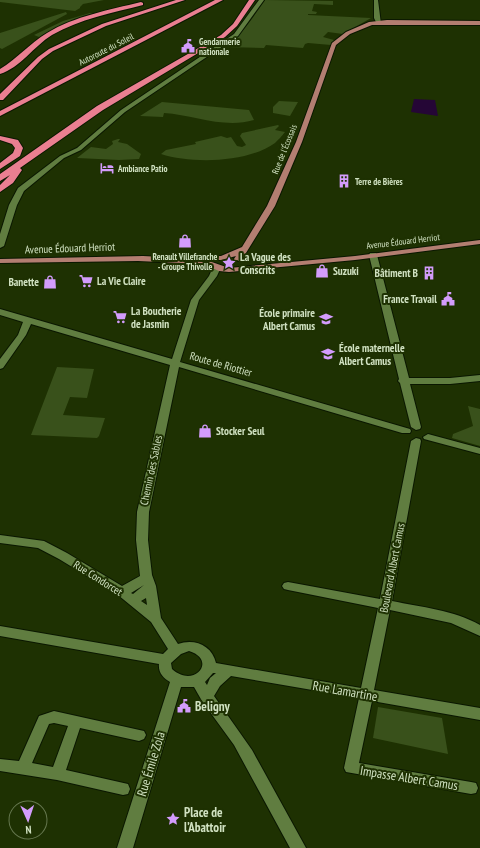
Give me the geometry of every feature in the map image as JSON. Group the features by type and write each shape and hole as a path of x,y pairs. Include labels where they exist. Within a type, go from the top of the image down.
{"highway":[{"name":"Autoroute du Soleil","path":"0,98 40,58 51,50 104,25 182,0"},
{"name":"Autoroute du Soleil","path":"0,114 220,0"},
{"path":"0,178 25,162 100,108 223,36 235,25 252,0"},
{"path":"0,72 17,61 41,40 60,29 84,20 150,2"},
{"path":"0,138 15,142 19,148 17,154 0,167"},
{"path":"0,189 10,181 25,162"}],"main road":[{"name":"Rue de l'Écossais","path":"237,264 244,248 271,206 336,45 351,34 366,26 378,23 480,23"},
{"name":"Avenue Édouard Herriot","path":"136,258 203,262 225,270 237,264 328,260 480,242"},
{"path":"216,266 216,260 234,254 244,248"},
{"name":"Avenue Édouard Herriot","path":"1,261 230,257 237,264"}],"street":[{"path":"0,246 14,205 21,190 62,157 79,149 123,111 236,35 262,0"},
{"path":"376,0 378,23"},
{"path":"373,255 403,381 411,429 407,437 416,441 423,441 428,437"},
{"path":"202,291 220,274 237,264"},
{"path":"202,291 216,266"},
{"name":"Chemin des Sables","path":"155,619 142,540 143,512 175,363 195,300 202,291"},
{"name":"Route de Riottier","path":"0,312 411,429"},
{"path":"0,366 22,335 28,320"},
{"path":"403,381 450,381 480,378"},
{"path":"411,429 426,430 429,435 428,437"},
{"path":"428,437 480,451"},
{"name":"Boulevard Albert Camus","path":"366,695 416,441"},
{"name":"Rue Condorcet","path":"0,539 40,544 128,596 155,619 175,650"},
{"path":"128,596 148,582"},
{"path":"288,586 385,604 454,619 480,631"},
{"path":"0,631 166,660"},
{"path":"182,647 197,647 208,655 210,667 207,672 197,680 183,682 177,680 168,674 166,669 166,660 175,650 182,647"},
{"name":"Rue Lamartine","path":"210,667 480,714"},
{"path":"207,697 215,682 229,670"},
{"name":"Rue Émile Zola","path":"125,848 177,680"},
{"path":"197,680 207,697 242,746 266,786 298,848"},
{"name":"Impasse Albert Camus","path":"366,695 351,768 471,788"},
{"path":"23,768 44,720 54,717 139,735"},
{"path":"57,774 76,722"},
{"path":"0,765 57,774 123,789"}],"green space":[{"path":"0,0 104,0 83,4 75,11 0,2"},
{"path":"265,0 333,1 333,5 314,4 312,11 317,12 316,14 308,15 371,18 343,34 328,32 323,37 334,40 331,45 308,43 305,44 303,48 266,45 264,48 225,47 242,31"},
{"path":"66,12 67,14 2,49 0,48 0,33"},
{"path":"90,13 95,14 57,27 39,37 34,35 63,21"},
{"path":"279,101 298,102 290,116 273,113 273,107"},
{"path":"162,102 249,110 254,120 232,123 209,121 164,113 163,117 140,116"},
{"path":"279,126 275,130 285,132 279,139 263,150 250,155 219,160 203,160 161,154 166,150 196,144 195,142 221,136 227,138 231,137 237,146 242,147 246,145 240,136 242,133"},
{"path":"120,139 118,142 127,144 141,154 139,159 119,160 77,158 91,147 106,149 113,144 112,141"},
{"path":"57,367 94,369 87,398 70,397 63,415 105,418 97,438 31,435"},
{"path":"468,406 480,409 480,446 452,438 453,434 473,426"},
{"path":"378,707 442,718 448,754 373,738"}],"shaded area":[{"path":"414,99 435,100 438,116 411,112"}],"place":[{"name":"Gendarmerie nationale","path":"188,46"},
{"name":"Ambiance Patio","path":"107,168"},
{"name":"Terre de Bières","path":"344,181"},
{"name":"Renault Villefranche - Groupe Thivolle","path":"185,241"},
{"name":"La Vague des Conscrits","path":"229,263"},
{"name":"Suzuki","path":"322,271"},
{"name":"Bâtiment B","path":"429,273"},
{"name":"La Vie Claire","path":"86,281"},
{"name":"Banette","path":"50,282"},
{"name":"France Travail","path":"448,299"},
{"name":"La Boucherie de Jasmin","path":"120,317"},
{"name":"École primaire Albert Camus","path":"326,319"},
{"name":"École maternelle Albert Camus","path":"328,354"},
{"name":"Stocker Seul","path":"205,431"},
{"name":"Beligny","path":"184,706"},
{"name":"Place de l’Abattoir","path":"173,819"}]}
